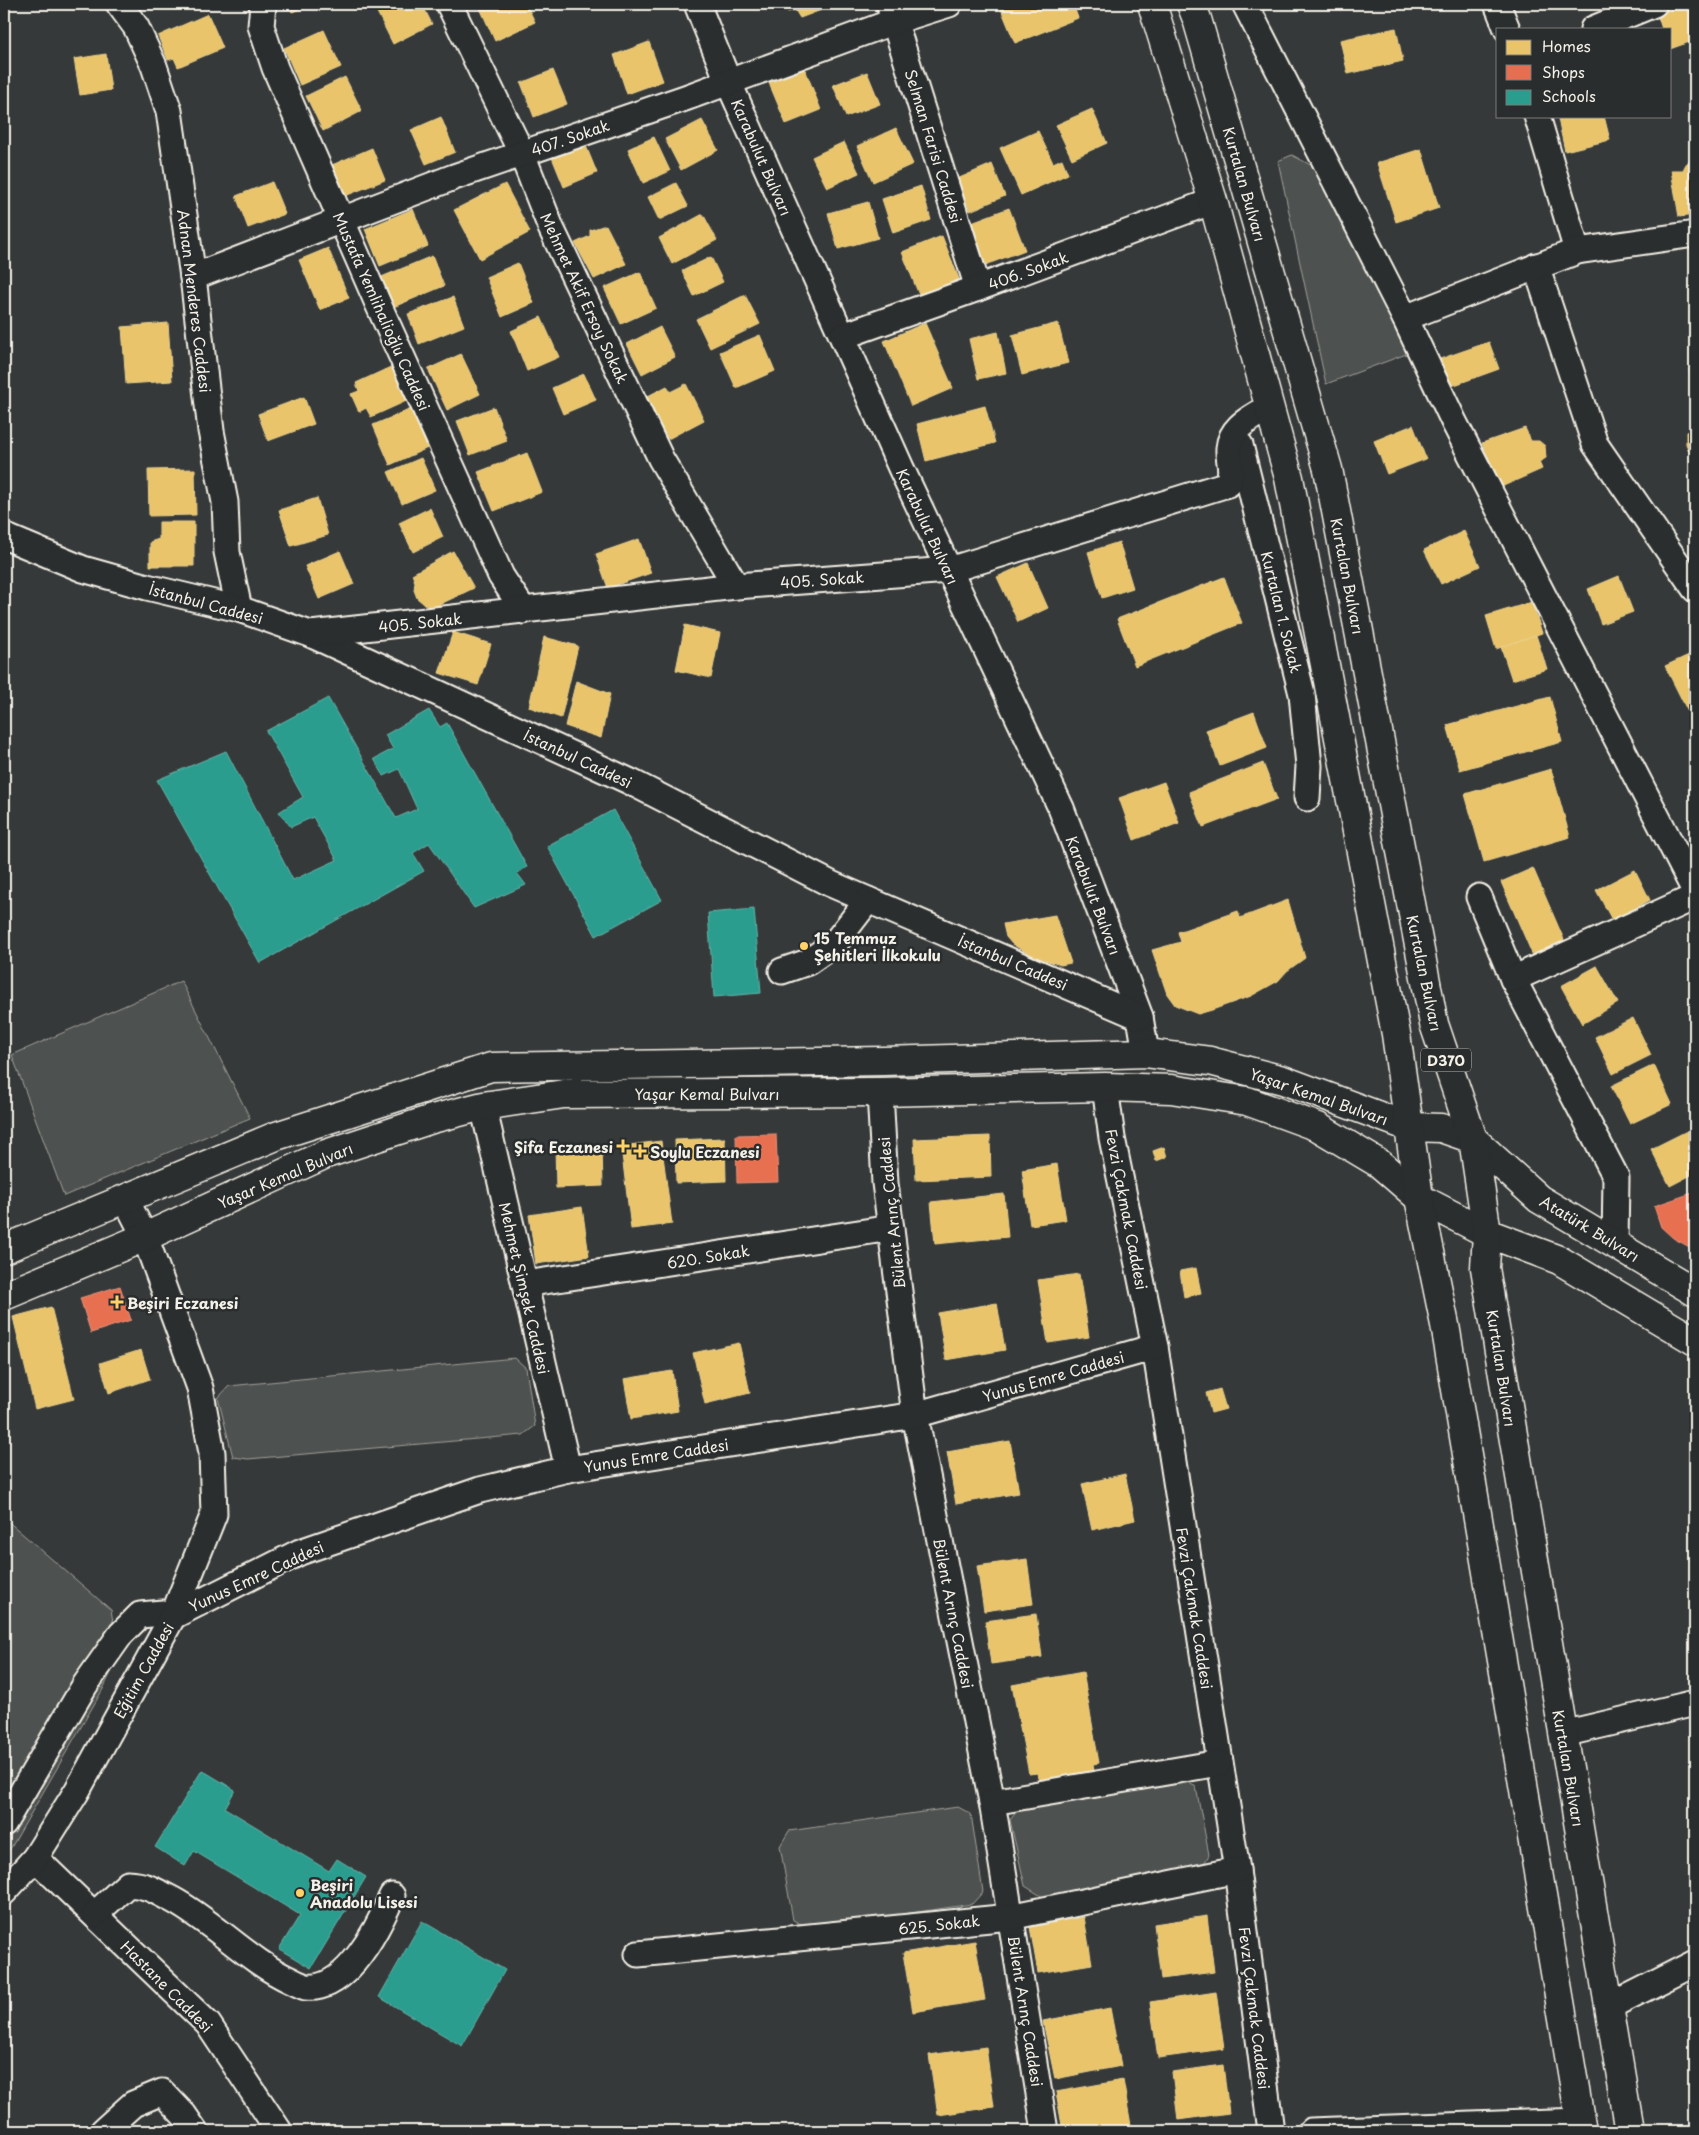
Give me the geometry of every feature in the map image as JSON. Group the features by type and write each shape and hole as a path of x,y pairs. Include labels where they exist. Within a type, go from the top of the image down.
{"main road":[{"name":"D370","path":"1152,4 1213,200 1290,478 1394,1024 1419,1198 1446,1334 1581,2126"},
{"name":"Kurtalan Bulvarı","path":"1191,4 1197,19 1328,469 1434,1024 1473,1139 1487,1233 1485,1268 1630,2131"},
{"name":"Yaşar Kemal Bulvarı","path":"4,1249 276,1136 491,1067 884,1061 1146,1053 1210,1061 1283,1080 1409,1127"},
{"name":"Yaşar Kemal Bulvarı","path":"4,1296 145,1237 326,1154 432,1119 483,1106 564,1094 880,1092 1104,1087 1171,1089 1247,1101 1318,1127 1380,1164 1419,1198"},
{"name":"Atatürk Bulvarı","path":"1409,1127 1441,1128 1473,1139 1539,1199 1695,1292"},
{"path":"1419,1198 1487,1233 1559,1260 1695,1341"}],"street":[{"name":"Adnan Menderes Caddesi","path":"119,4 136,27 154,66 169,111 193,277 211,431 225,502 227,552 239,609"},
{"name":"Mustafa Yemlihalioğlu Caddesi","path":"263,4 261,26 274,68 340,220 501,576 524,611"},
{"name":"Mehmet Akif Ersoy Sokak","path":"449,4 522,154 551,228 661,459 736,586"},
{"name":"Karabulut Bulvarı","path":"697,4 728,80 901,468 1062,808 1140,1017 1146,1053"},
{"name":"407. Sokak","path":"193,277 340,220 522,154 685,98 892,12 949,4"},
{"path":"1245,4 1405,318 1454,422 1695,891"},
{"path":"1496,4 1507,28"},
{"path":"1595,28 1654,4"},
{"name":"Selman Farisi Caddesi","path":"892,12 978,288"},
{"path":"1538,118 1577,251"},
{"name":"406. Sokak","path":"842,336 978,288 1213,200"},
{"path":"1405,318 1577,251 1695,234"},
{"path":"1536,266 1595,444 1695,589"},
{"path":"1236,428 1269,407"},
{"name":"405. Sokak","path":"310,634 736,586 949,570 1228,484 1232,472 1229,448 1236,428"},
{"name":"Kurtalan 1. Sokak","path":"1236,428 1302,694 1309,766 1307,798"},
{"name":"İstanbul Caddesi","path":"4,536 83,569 147,587 239,609 310,634 631,782 831,884 1140,1017"},
{"path":"1479,897 1513,979 1616,1177 1615,1244"},
{"path":"1513,979 1695,897"},
{"path":"782,971 808,962 835,943 868,900"},
{"name":"Fevzi Çakmak Caddesi","path":"1104,1087 1112,1138 1156,1347 1236,1870 1271,2131"},
{"name":"Bülent Arınç Caddesi","path":"880,1092 885,1183 915,1415 992,1802 1045,2131"},
{"name":"Mehmet Şimşek Caddesi","path":"483,1106 568,1469"},
{"name":"Eğitim Caddesi","path":"4,1892 35,1858 77,1791 173,1616 214,1514 212,1453 200,1388 145,1237 125,1198"},
{"name":"620. Sokak","path":"525,1284 891,1228"},
{"name":"Yunus Emre Caddesi","path":"173,1616 300,1552 480,1490 568,1469 915,1415 1156,1347"},
{"path":"4,1823 85,1685 121,1634 140,1616 163,1613 173,1616"},
{"path":"1563,1734 1695,1703"},
{"path":"992,1802 1219,1763"},
{"name":"Hastane Caddesi","path":"35,1858 208,2024 280,2131"},
{"name":"625. Sokak","path":"638,1954 1010,1917 1236,1870"},
{"path":"95,1914 128,1884 145,1885 192,1910 274,1973 306,1987 325,1984 353,1965 379,1925 392,1896"},
{"path":"1610,2006 1695,1963"},
{"path":"102,2131 133,2104 162,2092 184,2115 195,2131"},
{"path":"1311,2131 1581,2126"}],"shaded area":[{"path":"1292,155 1316,168 1409,353 1326,384 1278,161"},
{"path":"181,981 250,1118 64,1196 12,1055"},
{"path":"515,1358 526,1368 535,1426 523,1435 248,1459 233,1457 218,1398 229,1386"},
{"path":"4,1518 111,1610 114,1627 127,1640 103,1689 4,1858"},
{"path":"1179,1777 1196,1787 1209,1855 1198,1874 1046,1899 1025,1886 1010,1820 1020,1807"},
{"path":"958,1807 971,1814 983,1892 972,1904 809,1928 793,1920 780,1846 789,1831"}],"building: Homes":[{"path":"289,4 314,4 292,12"},
{"path":"373,4 422,4 432,24 393,44"},
{"path":"490,4 526,4 535,22 495,41 480,8"},
{"path":"781,4 832,4 832,6 800,18 795,10 788,12"},
{"path":"999,4 1073,4 1078,18 1015,43"},
{"path":"1689,4 1695,4 1695,40 1672,48 1672,28 1662,28 1657,14"},
{"path":"208,14 223,48 178,67 174,58 168,60 158,36"},
{"path":"1396,28 1403,61 1348,74 1340,40"},
{"path":"324,30 341,67 300,85 284,48"},
{"path":"649,42 663,81 627,94 614,55"},
{"path":"106,54 111,90 80,95 74,59"},
{"path":"805,69 821,110 786,124 769,83"},
{"path":"553,70 567,104 534,117 521,83"},
{"path":"867,72 880,104 846,117 833,85"},
{"path":"345,77 362,111 323,131 306,96"},
{"path":"1092,109 1107,143 1072,159 1056,125"},
{"path":"441,117 455,152 426,164 411,130"},
{"path":"1604,118 1610,140 1565,151 1558,119"},
{"path":"702,120 718,150 681,170 665,139"},
{"path":"896,128 913,164 873,182 857,146"},
{"path":"1038,131 1053,163 1062,159 1068,174 1021,195 1000,148"},
{"path":"654,137 670,171 643,183 628,149"},
{"path":"584,141 597,173 564,187 551,155"},
{"path":"844,142 859,173 827,188 812,157"},
{"path":"372,148 385,180 345,196 332,165"},
{"path":"1421,149 1439,208 1396,222 1377,163"},
{"path":"1692,159 1695,159 1695,215 1679,217 1671,170 1683,170"},
{"path":"992,164 1005,196 970,211 957,179"},
{"path":"272,182 285,214 248,228 236,196"},
{"path":"676,183 688,206 659,220 648,197"},
{"path":"505,184 530,232 480,259 454,210"},
{"path":"921,186 931,220 893,233 882,199"},
{"path":"868,202 878,238 838,249 828,213"},
{"path":"1009,208 1025,250 985,265 969,223"},
{"path":"413,209 428,246 380,266 365,229"},
{"path":"703,214 717,240 672,264 659,238"},
{"path":"606,225 626,264 594,279 575,243 590,236 590,230"},
{"path":"942,236 961,284 921,300 902,252"},
{"path":"328,248 349,298 320,310 299,260"},
{"path":"432,256 444,286 391,308 379,278"},
{"path":"711,257 723,282 694,296 682,271"},
{"path":"518,263 534,303 502,317 486,277"},
{"path":"640,272 656,308 621,324 604,288"},
{"path":"745,295 760,324 710,348 696,319"},
{"path":"453,297 464,326 419,344 408,314"},
{"path":"541,317 559,357 527,371 511,331"},
{"path":"168,323 172,381 126,384 122,327"},
{"path":"925,323 953,388 911,406 884,341"},
{"path":"1058,323 1068,363 1022,375 1012,335"},
{"path":"660,327 675,357 642,374 627,344"},
{"path":"998,332 1006,373 978,379 969,339"},
{"path":"760,335 775,371 736,388 720,352"},
{"path":"1489,342 1499,369 1449,387 1440,359"},
{"path":"461,354 480,394 447,410 428,369"},
{"path":"395,365 411,399 371,417 366,408 359,412 351,394 359,391 356,383"},
{"path":"1695,369 1695,397 1689,370"},
{"path":"584,374 596,400 563,414 552,388"},
{"path":"686,384 704,420 668,439 646,397 667,386 670,392"},
{"path":"304,397 314,424 268,441 258,414"},
{"path":"985,406 995,443 926,461 917,424"},
{"path":"416,407 432,446 390,465 373,425"},
{"path":"494,407 507,441 470,455 457,421"},
{"path":"1413,425 1426,459 1387,474 1374,441"},
{"path":"1525,428 1531,441 1539,441 1545,446 1546,458 1539,462 1542,469 1501,487 1482,443"},
{"path":"1695,428 1695,465 1686,444 1686,432"},
{"path":"527,453 542,492 494,511 478,472"},
{"path":"421,458 435,490 402,504 388,472"},
{"path":"195,469 196,515 149,516 148,470"},
{"path":"317,498 328,535 291,546 279,510"},
{"path":"430,508 443,537 413,552 399,523"},
{"path":"159,522 194,522 194,566 150,566 150,542 159,539"},
{"path":"1464,531 1480,566 1441,584 1424,550"},
{"path":"639,539 651,573 608,588 596,554"},
{"path":"1119,542 1133,588 1102,598 1088,552"},
{"path":"340,551 354,584 319,599 305,566"},
{"path":"453,551 474,588 430,609 417,598 412,574"},
{"path":"1028,563 1048,608 1018,622 997,577"},
{"path":"1619,576 1633,612 1601,624 1588,589"},
{"path":"1224,577 1242,623 1135,666 1117,619"},
{"path":"1532,602 1542,633 1496,649 1486,616"},
{"path":"685,625 720,633 711,678 676,670"},
{"path":"453,632 491,644 478,685 439,673"},
{"path":"1536,635 1547,669 1512,680 1501,647"},
{"path":"544,637 578,646 561,718 529,707"},
{"path":"1691,654 1695,663 1695,720 1693,722 1665,666"},
{"path":"576,681 610,694 601,738 565,726"},
{"path":"1550,697 1562,742 1460,770 1447,725"},
{"path":"1254,712 1267,748 1220,766 1206,730"},
{"path":"1263,763 1277,799 1203,827 1189,792"},
{"path":"1551,769 1570,837 1484,862 1465,794"},
{"path":"1164,782 1179,823 1134,840 1119,798"},
{"path":"1533,868 1565,942 1533,956 1501,882"},
{"path":"1635,870 1650,900 1612,920 1596,890"},
{"path":"1288,900 1305,958 1287,971 1278,981 1251,996 1198,1014 1175,1005 1167,994 1152,950 1181,942 1178,932 1238,911 1240,918"},
{"path":"1055,915 1071,963 1061,965 1035,957 1012,944 1006,937 1003,924"},
{"path":"1597,966 1618,1003 1582,1024 1561,986"},
{"path":"1633,1018 1651,1055 1613,1074 1595,1037"},
{"path":"1654,1065 1672,1104 1630,1124 1611,1086"},
{"path":"1691,1129 1695,1138 1695,1173 1670,1186 1651,1149"},
{"path":"990,1136 991,1177 916,1180 914,1139"},
{"path":"725,1138 726,1181 676,1183 675,1140"},
{"path":"661,1141 672,1224 631,1229 621,1146"},
{"path":"602,1145 603,1186 556,1188 555,1146"},
{"path":"1164,1147 1167,1157 1156,1161 1153,1151"},
{"path":"1057,1164 1066,1220 1030,1225 1022,1170"},
{"path":"1004,1194 1008,1237 935,1244 931,1202"},
{"path":"582,1207 589,1256 536,1264 529,1215"},
{"path":"1196,1268 1201,1293 1184,1297 1180,1271"},
{"path":"1079,1274 1089,1337 1048,1343 1038,1280"},
{"path":"997,1303 1005,1350 946,1360 938,1313"},
{"path":"51,1307 74,1399 35,1409 13,1317"},
{"path":"739,1343 750,1393 705,1404 693,1353"},
{"path":"141,1350 150,1379 109,1393 100,1363"},
{"path":"672,1371 678,1411 631,1419 624,1379"},
{"path":"1220,1389 1226,1409 1211,1413 1206,1393"},
{"path":"1010,1441 1019,1493 956,1504 947,1452"},
{"path":"1125,1474 1135,1520 1092,1530 1082,1484"},
{"path":"1027,1559 1033,1604 984,1611 977,1566"},
{"path":"1036,1614 1042,1657 991,1664 985,1621"},
{"path":"1083,1672 1099,1763 1093,1764 1094,1772 1039,1781 1037,1773 1029,1774 1012,1685"},
{"path":"1207,1916 1214,1972 1161,1979 1154,1924"},
{"path":"1084,1917 1092,1964 1038,1973 1030,1927"},
{"path":"975,1941 985,2000 913,2012 903,1953"},
{"path":"1216,1992 1224,2049 1158,2058 1150,2002"},
{"path":"1110,2008 1121,2066 1055,2079 1043,2021"},
{"path":"986,2047 994,2107 938,2115 929,2055"},
{"path":"1223,2065 1229,2113 1178,2120 1172,2072"},
{"path":"1123,2080 1132,2131 1063,2131 1056,2092"}],"building: Shops":[{"path":"776,1134 778,1182 737,1183 736,1135"},
{"path":"1695,1192 1695,1250 1673,1238 1661,1227 1654,1206"},
{"path":"120,1286 131,1320 91,1333 80,1298"}],"building: Schools":[{"path":"328,698 396,818 417,809 399,769 384,776 374,759 393,749 385,735 429,710 440,727 447,723 527,867 517,873 526,885 474,908 429,843 413,853 424,871 260,963 157,780 226,751 293,880 337,860 313,817 291,827 279,812 303,797 266,731"},
{"path":"613,810 662,900 596,936 547,846"},
{"path":"754,909 761,993 714,997 708,913"},
{"path":"202,1770 235,1790 225,1808 329,1871 337,1859 366,1877 311,1968 279,1949 300,1915 194,1851 185,1866 155,1847"},
{"path":"422,1921 505,1970 462,2046 379,1997"}],"place":[{"name":"15 Temmuz Şehitleri İlkokulu","path":"804,946"},
{"name":"Şifa Eczanesi","path":"623,1146"},
{"name":"Soylu Eczanesi","path":"640,1151"},
{"name":"Beşiri Eczanesi","path":"117,1302"},
{"name":"Beşiri Anadolu Lisesi","path":"300,1893"}]}
